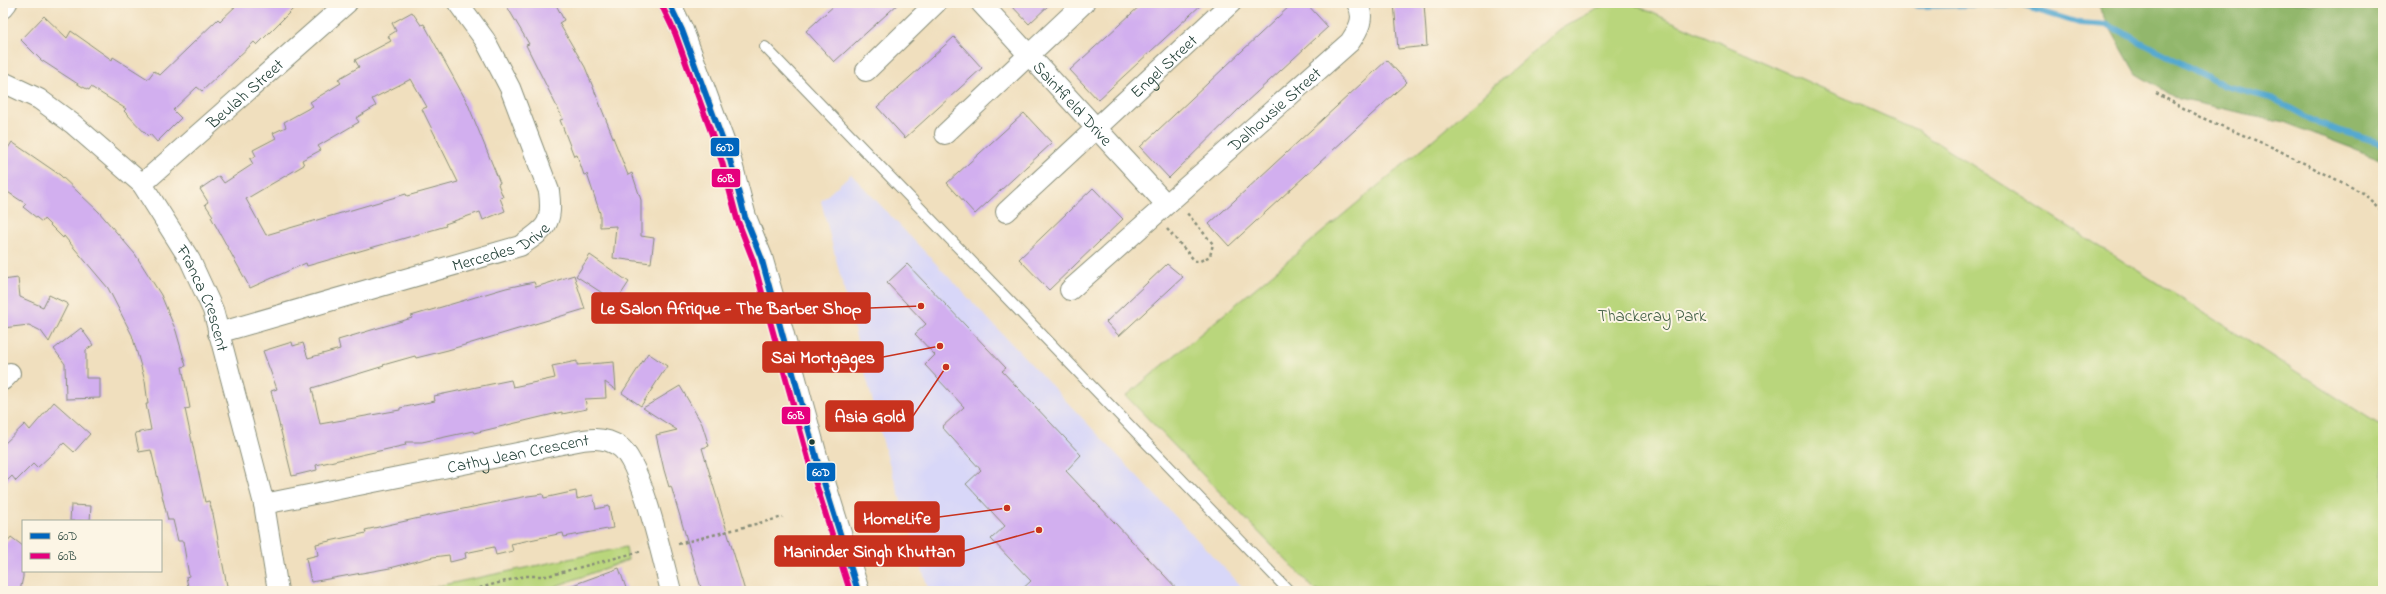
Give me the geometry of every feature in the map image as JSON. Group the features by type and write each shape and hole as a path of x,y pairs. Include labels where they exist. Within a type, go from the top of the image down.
{"main road":[{"path":"669,3 682,30 730,160 745,217 761,257 817,460 858,591"}],"street":[{"path":"3,8 8,3"},
{"name":"Beulah Street","path":"142,184 347,3"},
{"name":"Mercedes Drive","path":"218,333 520,246 537,235 548,223 551,209 549,191 510,88 485,40 458,3"},
{"path":"866,71 936,3"},
{"name":"Saintfield Drive","path":"981,3 1097,128 1175,207"},
{"path":"945,134 1084,3"},
{"name":"Engel Street","path":"1006,212 1231,3"},
{"name":"Dalhousie Street","path":"1070,290 1175,207 1350,42 1361,25 1360,8 1357,3"},
{"name":"Franca Crescent","path":"3,82 39,99 73,124 142,184 190,260 213,310 264,504 278,591"},
{"name":"Cathy Jean Crescent","path":"264,504 591,438 605,440 621,448 634,466 671,591"}],"lane":[{"path":"766,47 1289,591"}],"path":[{"path":"2156,93 2200,117 2274,148 2363,193 2383,212"},
{"path":"1165,228 1195,261 1200,261 1210,256 1213,244 1175,207"},
{"path":"468,591 524,576 547,576"}],"shaded area":[{"path":"851,174 1246,591 929,591 886,453 821,201"}],"green space":[{"name":"Thackeray Park","path":"1608,3 1630,3 1917,130 2383,427 2383,591 1316,591 1126,396 1429,143 1560,29"},
{"path":"2096,3 2383,3 2383,160 2284,122 2179,99 2136,74"},
{"path":"626,547 628,560 548,589 548,591 414,591"}],"building":[{"path":"239,3 299,3 257,45 254,42 202,91 197,87 173,110 181,118 157,142 150,134 148,136 124,111 126,109 91,87 89,90 81,86 41,60 21,40 44,16 67,38 71,31 112,60 113,57 148,79 154,71 160,75 218,19 220,21"},
{"path":"505,3 555,3 564,20 559,23 585,67 628,175 632,173 641,200 641,236 654,238 651,263 613,258 616,226 600,227 600,213 587,174 584,175 577,155 574,156 560,120 563,119 526,45 529,44"},
{"path":"837,3 899,3 834,62 806,31"},
{"path":"1009,3 1051,3 1029,24"},
{"path":"1143,3 1203,3 1098,100 1070,70"},
{"path":"1293,3 1306,3 1328,27 1245,103 1169,178 1140,147"},
{"path":"1394,3 1424,3 1427,46 1398,49"},
{"path":"412,12 421,25 424,24 467,102 500,183 498,184 503,197 500,198 505,211 483,220 480,212 445,224 446,226 395,241 307,266 306,263 250,288 211,217 213,216 205,204 208,202 200,189 219,176 224,183 253,164 250,159 256,156 253,150 276,138 273,133 286,127 284,122 313,106 310,102 341,83 338,79 359,67 355,60 391,41 388,36 396,31 392,23","holes":["411,79 427,107 422,109 458,182 407,196 406,194 266,235 246,199 304,165 302,160 321,150 318,146 359,122 356,118 376,106 372,99"]},
{"path":"954,37 982,68 905,138 877,107"},
{"path":"1387,60 1407,82 1229,246 1209,224"},
{"path":"1024,113 1052,143 975,214 947,183"},
{"path":"12,142 60,175 99,212 135,254 161,295 176,331 186,366 182,367 190,408 185,409 205,502 209,501 213,514 228,591 189,591 186,577 189,576 183,541 178,541 173,520 168,520 151,450 139,452 135,433 151,430 146,404 148,404 145,381 132,335 108,288 64,236 63,238 44,219 42,222 23,207 26,204 3,189 3,156"},
{"path":"1093,188 1123,219 1049,290 1019,259"},
{"path":"590,255 629,282 616,302 576,276"},
{"path":"907,264 1006,368 1002,371 1081,455 1066,471 1179,591 1020,591 1031,581 991,539 1005,526 966,484 981,470 942,427 964,407 925,365 935,355 915,334 926,324 887,283"},
{"path":"1167,264 1183,277 1119,336 1106,322"},
{"path":"574,275 585,309 448,350 416,358 415,356 383,365 384,366 312,388 320,424 400,410 400,408 435,401 434,396 511,380 513,387 555,378 552,366 577,361 577,365 614,362 616,390 605,382 606,398 585,399 587,409 562,414 562,412 474,433 473,431 422,442 405,442 406,445 316,465 317,470 292,476 271,391 277,389 263,351 292,342 293,346 303,343 308,358 340,349 338,340 412,318 411,316 506,288 534,282 536,287"},
{"path":"18,278 20,297 43,307 49,295 68,304 49,342 41,331 29,325 3,328 3,280"},
{"path":"81,328 93,345 86,350 86,378 100,378 100,398 66,399 65,364 54,349"},
{"path":"648,353 667,366 641,406 622,393"},
{"path":"680,386 702,424 709,446 702,448 745,591 702,591 671,486 669,487 656,435 677,430 643,408"},
{"path":"54,402 90,434 74,452 64,443 37,468 33,464 16,481 12,476 3,485 3,445 25,424 30,430"},
{"path":"576,491 577,499 593,495 596,509 609,506 613,528 564,537 563,533 511,544 513,551 496,555 494,547 465,553 466,558 450,562 449,555 433,557 390,568 311,582 306,558 318,555 316,544 366,533 365,530 433,515 528,496 543,494 544,498"},
{"path":"71,505 91,506 90,520 70,520"},
{"path":"11,537 22,545 23,577 20,591 3,591 3,547"},
{"path":"619,568 627,591 562,591 562,589"}],"waterway":[{"path":"1912,3 1917,6 2017,4 2079,23 2108,25 2225,86 2274,99 2319,124 2383,144"}],"transit line":[{"name":"60D","path":"669,3 682,30 730,160 745,217 761,257 817,460 858,591"},
{"name":"60B","path":"662,6 675,33 722,162 737,219 753,260 809,462 850,591"}],"place":[{"name":"Le Salon Afrique - The Barber Shop","path":"921,306"},
{"name":"Sai Mortgages","path":"940,346"},
{"name":"Asia Gold","path":"946,367"},
{"name":"HomeLife","path":"1007,508"},
{"name":"Maninder Singh Khuttan","path":"1039,530"}]}
